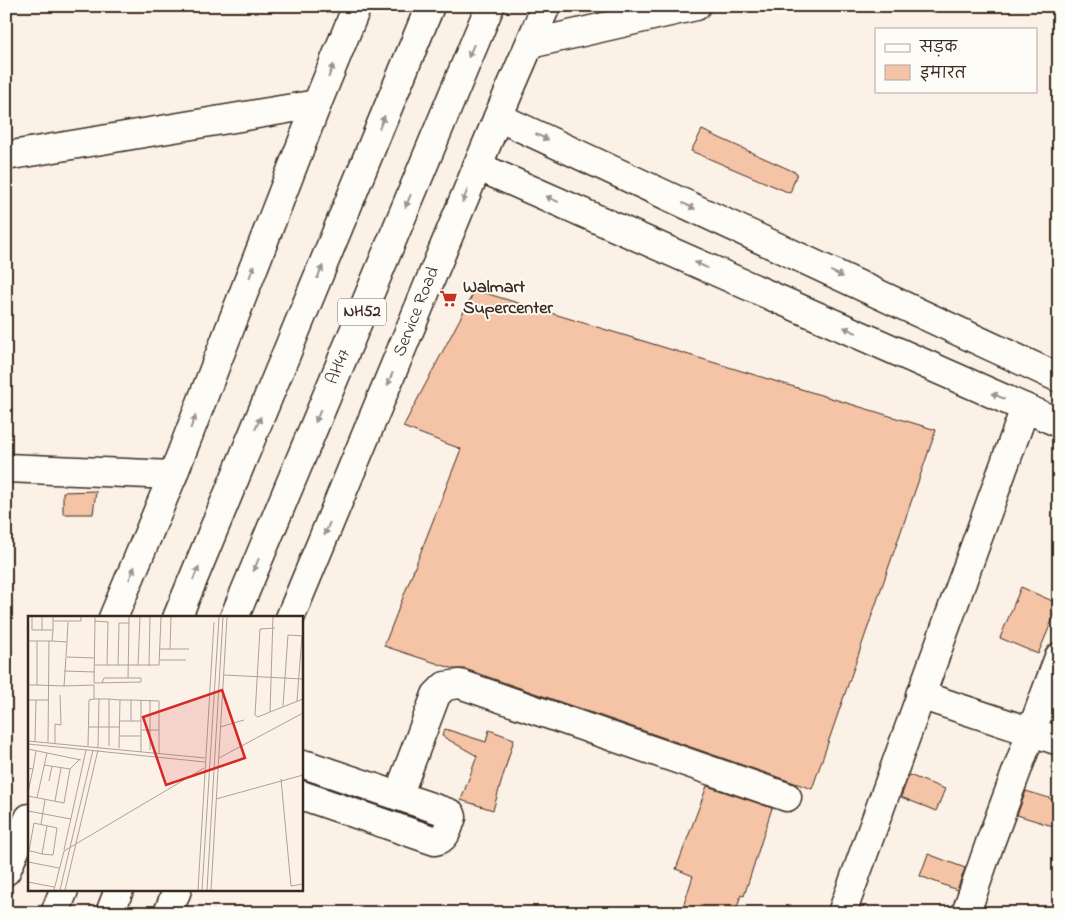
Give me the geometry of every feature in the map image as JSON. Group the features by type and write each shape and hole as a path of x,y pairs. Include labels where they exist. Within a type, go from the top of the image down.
{"main road":[{"path":"114,616 173,475 357,6"},
{"path":"178,616 430,6"},
{"name":"AH47","path":"235,616 490,6"},
{"name":"Service Road","path":"291,616 477,166 546,6"},
{"path":"530,44 696,6"},
{"path":"6,156 317,104"},
{"path":"498,117 1059,378"},
{"path":"477,166 1059,423"},
{"path":"842,913 1025,408"},
{"path":"6,468 173,475"},
{"path":"966,913 990,842 1059,657"},
{"path":"398,796 436,695 445,686 460,684 787,797"},
{"path":"920,695 1032,731 1059,742"},
{"path":"302,795 435,841 441,840 445,836 452,817 451,814 307,765"},
{"path":"6,871 28,820"},
{"path":"55,913 63,892"},
{"path":"110,913 118,892"},
{"path":"168,913 176,892"}],"building":[{"path":"702,130 797,173 790,193 691,151"},
{"path":"475,290 936,430 812,789 465,669 454,669 384,646 461,449 403,427"},
{"path":"96,491 93,514 63,514 63,492"},
{"path":"1021,587 1059,604 1038,654 1000,638"},
{"path":"445,729 486,742 489,730 514,739 493,810 461,800 477,756 442,736"},
{"path":"909,775 945,789 936,811 901,797"},
{"path":"707,786 772,808 744,896 741,895 735,913 681,913 693,876 676,869"},
{"path":"1026,791 1059,801 1059,828 1017,815"},
{"path":"928,854 965,868 957,890 920,876"}],"place":[{"name":"Walmart Supercenter","path":"449,298"}]}
